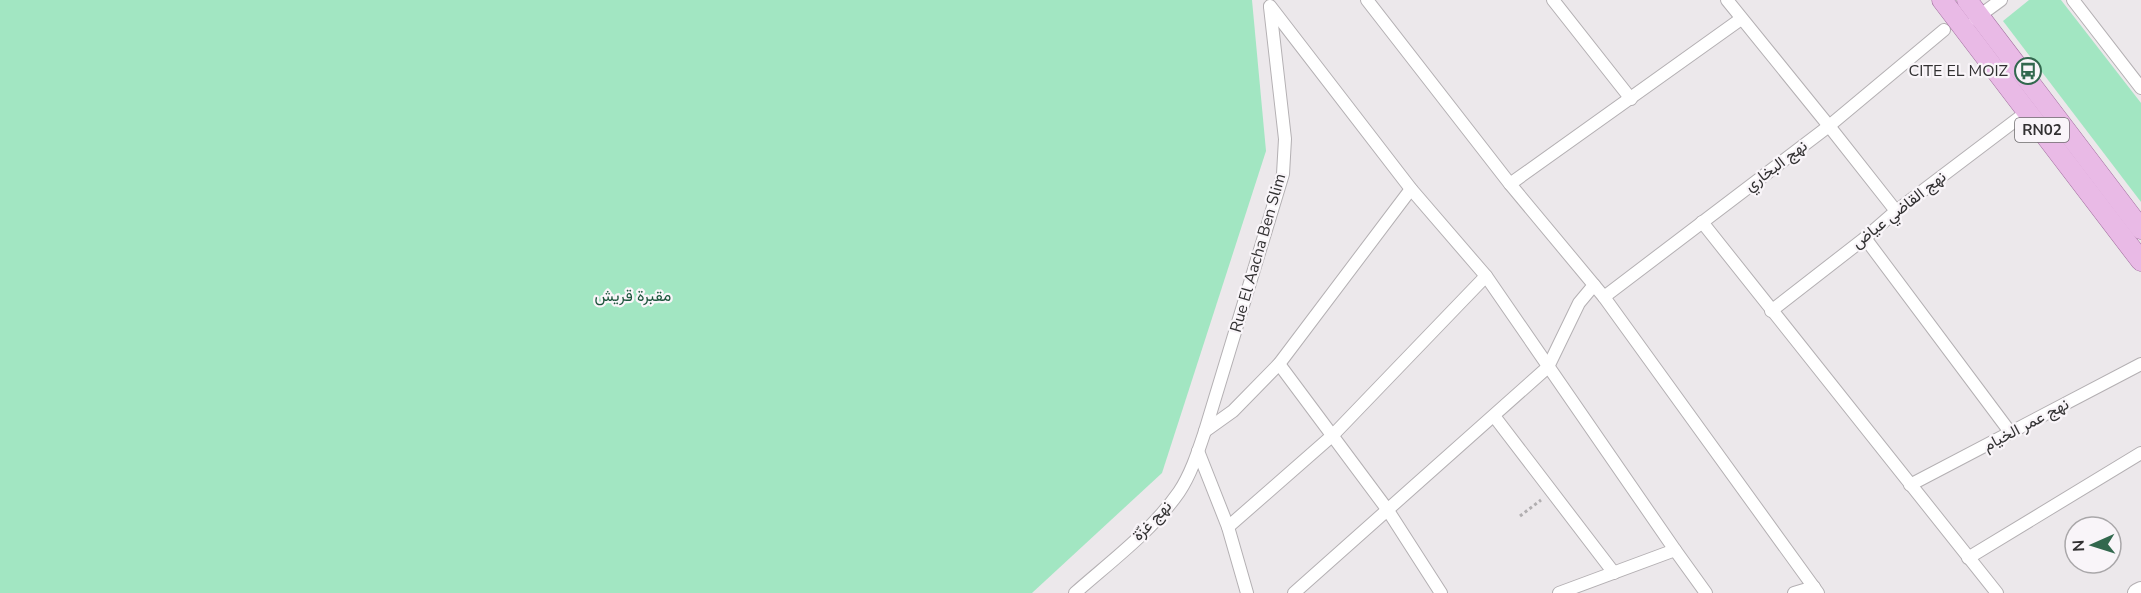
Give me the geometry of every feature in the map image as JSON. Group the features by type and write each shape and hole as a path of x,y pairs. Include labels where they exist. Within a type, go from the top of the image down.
{"main road":[{"name":"RN02","path":"2141,229 1980,16 1956,3 1954,29 2028,111 2141,261"},
{"path":"2137,593 2141,591"}],"street":[{"path":"1367,0 1510,184 1604,297 1816,590 1794,593"},
{"path":"1553,0 1631,99"},
{"path":"1727,0 1896,211"},
{"name":"نهج البخاري","path":"1604,297 1954,29 1980,16 2001,0"},
{"path":"2073,0 2141,88"},
{"path":"1270,3 1411,189 1486,276 1706,593"},
{"name":"Rue El Aacha Ben Slim","path":"1205,431 1283,174 1285,139 1270,3"},
{"path":"1510,184 1741,19"},
{"name":"نهج القاضي عياض","path":"1771,310 2028,111"},
{"path":"1205,431 1233,411 1279,364 1411,189"},
{"path":"1702,222 1997,593"},
{"path":"1865,238 2010,432"},
{"path":"1228,527 1333,435 1486,276"},
{"path":"1294,593 1548,367 1579,303 1594,285"},
{"path":"1279,364 1387,510 1440,593"},
{"name":"نهج عمر الخيام","path":"1910,485 2141,364"},
{"path":"1494,416 1614,573"},
{"name":"نهج غزّة","path":"1075,593 1156,518 1179,492 1205,431"},
{"path":"1198,451 1228,527 1247,593"},
{"path":"1968,558 2141,453"},
{"path":"1559,593 1675,550"}],"path":[{"path":"1521,516 1552,492"}],"green space":[{"name":"مقبرة قريش","path":"0,0 1252,0 1266,151 1162,473 1032,593 0,593"},
{"path":"2029,0 2061,0 2141,103 2141,202 2003,21"}],"place":[{"name":"CITE EL MOIZ","path":"2028,71"}]}
